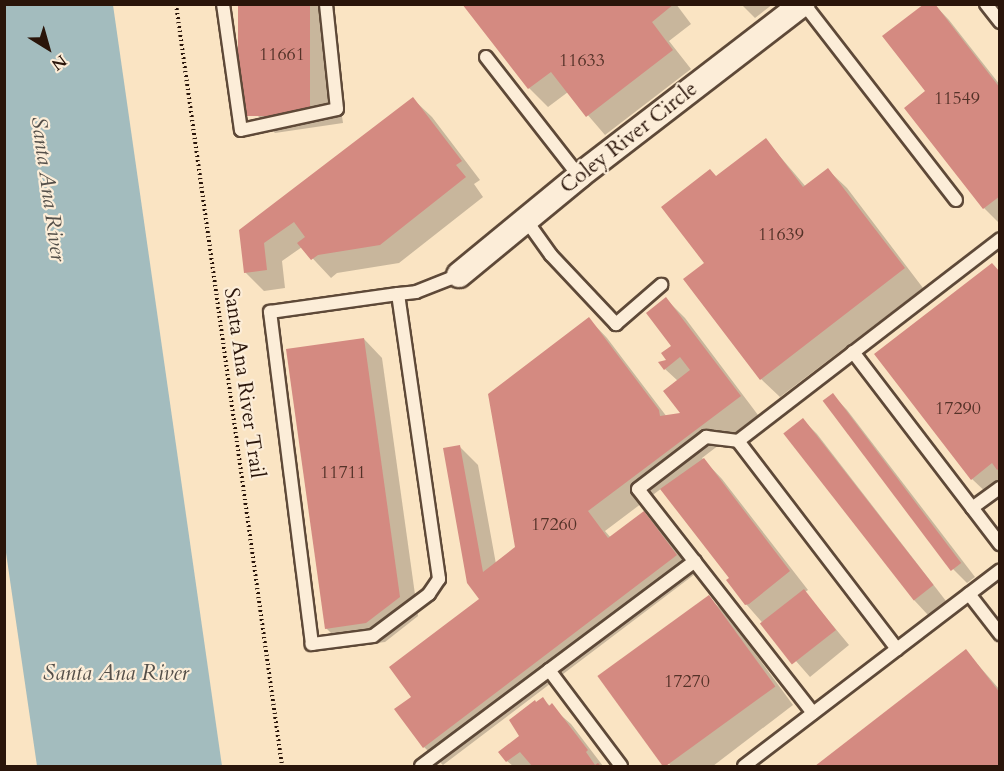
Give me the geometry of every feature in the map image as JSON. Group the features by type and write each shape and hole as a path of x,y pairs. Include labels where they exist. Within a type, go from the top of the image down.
{"street":[{"name":"Coley River Circle","path":"459,274 579,176 803,4"}],"lane":[{"path":"224,4 240,130 337,109 326,4"},
{"path":"803,4 956,200"},
{"path":"986,4 999,22"},
{"path":"486,57 579,176"},
{"path":"526,220 551,255 616,324 661,285"},
{"path":"813,713 639,489 706,437 738,441 999,239"},
{"path":"398,294 439,579 429,594 373,636 312,644 270,312 398,294 416,292 459,274"},
{"path":"853,352 999,544"},
{"path":"738,441 897,649"},
{"path":"972,508 999,488"},
{"path":"421,766 695,561"},
{"path":"744,766 999,570"},
{"path":"969,594 999,634"},
{"path":"549,670 621,766"}],"path":[{"name":"Santa Ana River Trail","path":"176,4 282,766"}],"water":[{"name":"Santa Ana River","path":"4,5 113,5 222,766 37,766 4,539"}],"building":[{"path":"238,4 310,4 310,116 238,116"},
{"path":"462,4 674,4 652,22 673,50 586,117 551,72 528,89"},
{"path":"924,4 935,4 1000,88 1000,196 983,209 904,108 925,91 882,36"},
{"path":"413,97 462,161 456,165 466,177 380,245 318,255 311,260 297,243 305,237 294,222 264,243 267,270 244,273 239,230"},
{"path":"766,138 803,187 828,168 905,268 760,380 683,279 704,263 661,207 710,169 716,176"},
{"path":"992,263 1000,272 1000,468 997,470 992,463 971,480 874,354"},
{"path":"666,297 741,396 588,511 608,538 644,511 677,555 423,748 394,709 411,697 389,667 479,599 467,583 443,448 460,445 483,572 515,547 488,394 589,317 659,410 660,416 680,413 663,391 690,370 680,357 664,370 658,362 666,360 661,353 671,346 646,313"},
{"path":"364,338 400,597 366,623 325,629 286,349"},
{"path":"833,393 961,563 951,571 823,401"},
{"path":"803,418 934,585 914,600 783,433"},
{"path":"704,458 790,571 749,604 745,605 726,580 729,578 660,489"},
{"path":"804,589 836,630 792,664 760,623"},
{"path":"709,595 775,686 666,766 663,766 597,676"},
{"path":"966,649 1000,693 1000,766 815,766"},
{"path":"543,697 549,706 552,703 588,750 586,752 595,765 598,763 601,766 532,766 520,752 506,762 498,752 519,736 509,720 535,700 536,702"}]}
